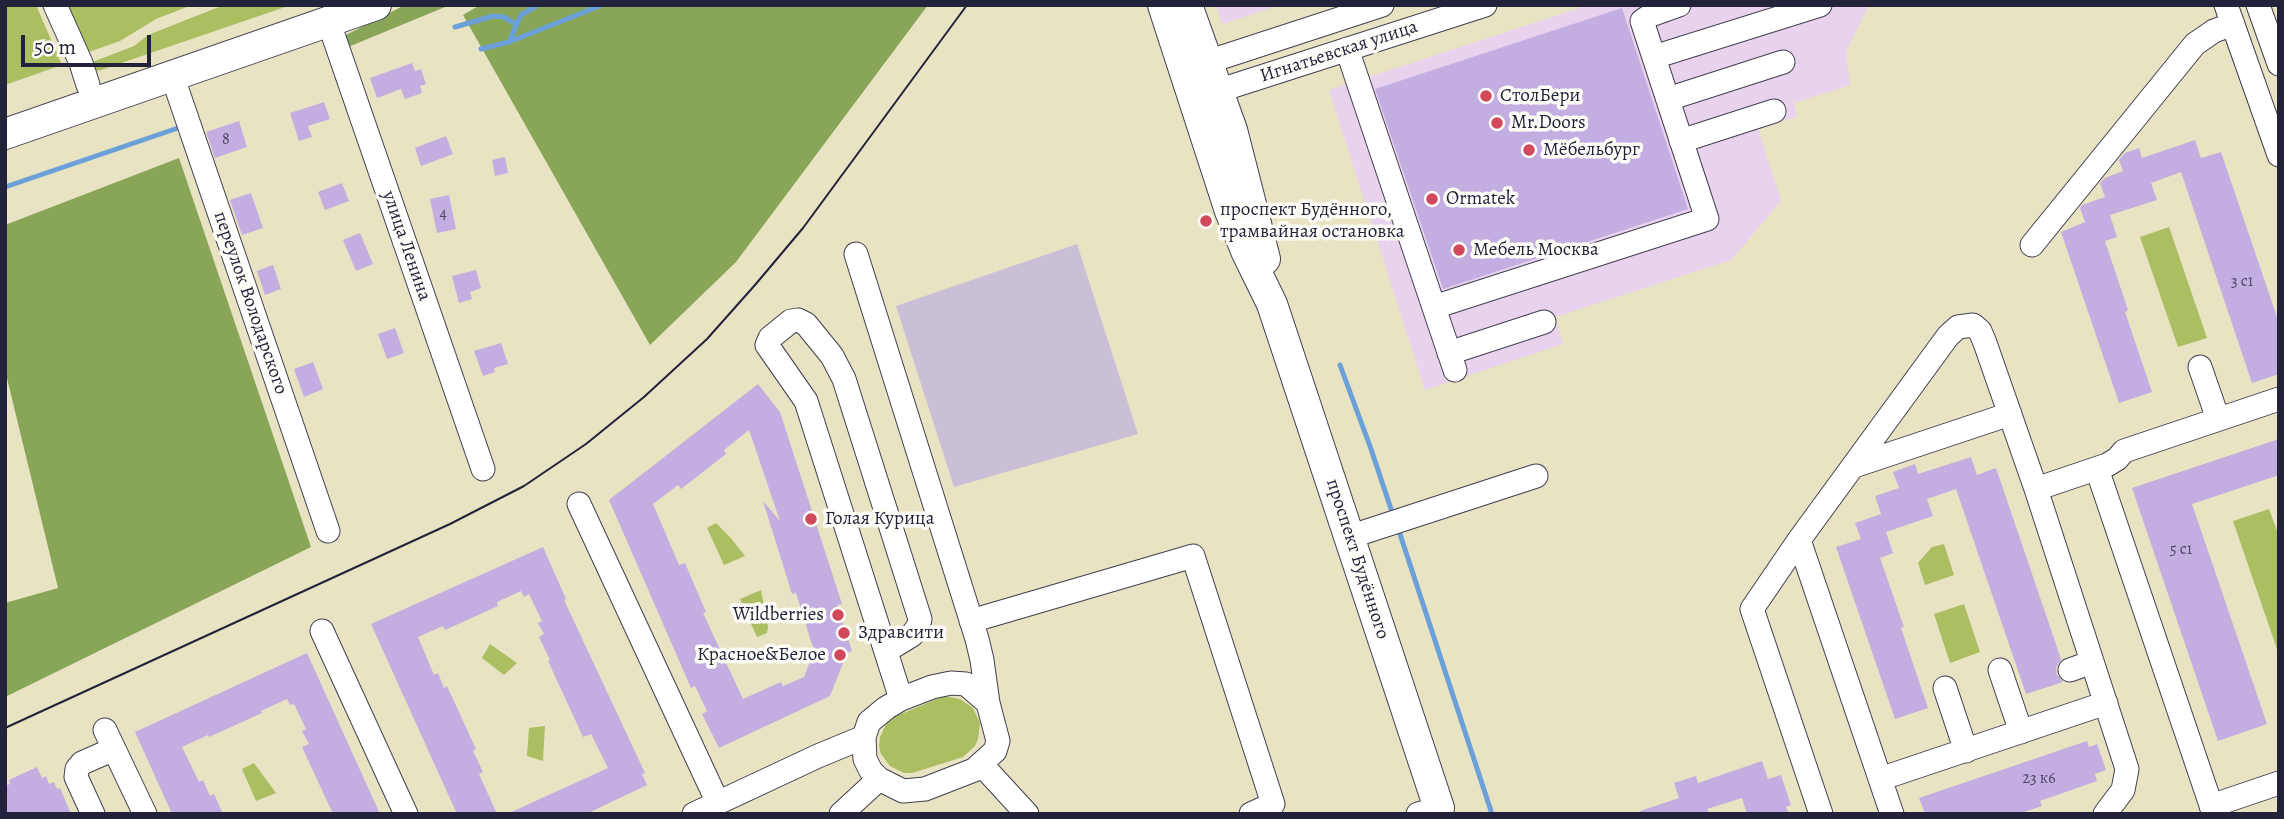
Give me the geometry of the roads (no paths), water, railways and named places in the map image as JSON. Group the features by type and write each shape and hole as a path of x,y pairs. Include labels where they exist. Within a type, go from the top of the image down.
{"main road":[{"path":"5,115 88,85 326,14 376,5"},
{"name":"проспект Будённого","path":"1163,5 1195,66 1206,95 1230,211 1272,304 1349,537 1433,812"},
{"name":"проспект Будённого","path":"1187,5 1195,66"},
{"path":"5,134 172,75 326,14"}],"street":[{"path":"55,5 88,85"},
{"name":"Игнатьевская улица","path":"1195,66 1382,5"},
{"name":"Игнатьевская улица","path":"1206,95 1485,5"},
{"path":"1434,307 1707,219 1642,21 1679,5"},
{"path":"1654,57 1820,5"},
{"path":"2258,5 2279,64"},
{"name":"улица Ленина","path":"326,14 483,469"},
{"path":"2032,245 2195,44 2214,31 2229,15 2279,155"},
{"path":"1347,49 1452,361 1544,322"},
{"path":"1668,99 1783,62"},
{"name":"переулок Володарского","path":"172,75 328,531"},
{"path":"1681,141 1774,111"},
{"path":"856,254 971,621 982,660 988,703 998,741 995,751 982,765 963,776 925,789 903,791 879,779 865,759 864,737 869,722 901,699 951,683 966,684 988,703"},
{"path":"886,651 912,635 918,628 920,619 844,379 832,356 806,324 798,320 791,321 770,338 767,345 806,401 901,699"},
{"path":"1821,814 1752,609 1948,336 1958,327 1973,325 1980,331 2036,489 2126,769 2123,790 2105,814"},
{"path":"2200,367 2218,419"},
{"path":"2036,489 2096,469 2117,459 2124,450 2279,399"},
{"path":"1854,466 2010,414"},
{"path":"2096,469 2212,810 2279,783"},
{"path":"1349,537 1536,475"},
{"path":"579,504 718,803"},
{"path":"1799,540 1892,814"},
{"path":"971,621 1193,556 1273,804 1251,814"},
{"path":"322,631 406,814"},
{"path":"2070,670 2092,662"},
{"path":"2000,670 2021,732"},
{"path":"1945,688 1966,751"},
{"path":"1880,779 2106,703"},
{"path":"694,814 864,737"},
{"path":"93,814 76,777 77,769 110,739 145,814"},
{"path":"982,765 1027,814"},
{"path":"841,814 879,779"}],"waterway":[{"path":"509,42 521,15 538,5"},
{"path":"481,49 509,42 602,5"},
{"path":"455,27 493,16 504,17 517,25"},
{"path":"5,187 178,128"},
{"path":"1340,365 1393,515"},
{"path":"1398,528 1492,814"}],"tram line":[{"path":"5,728 450,524 524,486 586,444 644,397 707,339 755,285 803,228 967,5"}],"place":[{"name":"СтолБери","path":"1486,96"},
{"name":"Mr.Doors","path":"1497,123"},
{"name":"Мёбельбург","path":"1529,150"},
{"name":"Ormatek","path":"1432,199"},
{"name":"проспект Будённого, трамвайная остановка","path":"1206,221"},
{"name":"Мебель Москва","path":"1459,250"},
{"name":"Голая Курица","path":"811,519"},
{"name":"Wildberries","path":"838,615"},
{"name":"Здравсити","path":"844,633"},
{"name":"Красное&Белое","path":"840,655"}]}
